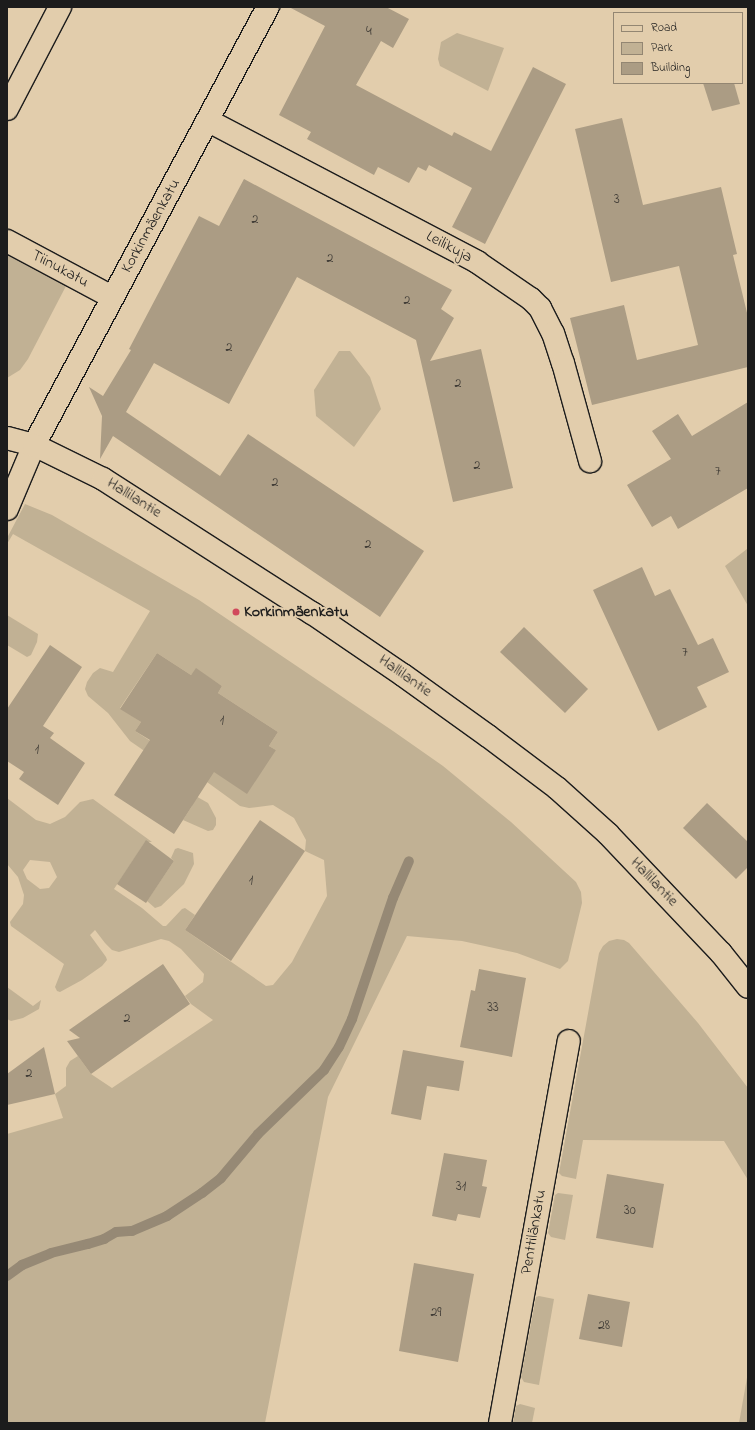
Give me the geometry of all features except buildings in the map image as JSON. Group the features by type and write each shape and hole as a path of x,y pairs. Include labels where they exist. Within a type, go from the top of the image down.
{"street":[{"path":"7,109 60,7"},
{"name":"Korkinmäenkatu","path":"7,509 34,445 112,297 209,121 268,7"},
{"name":"Leilikuja","path":"209,121 477,262 531,299 540,308 553,333 563,363 590,461"},
{"name":"Tiinukatu","path":"7,241 112,297"},
{"name":"Hallilantie","path":"7,438 34,445 56,457 103,478 271,586 403,675 501,745 557,788 608,834 721,953 748,987"},
{"name":"Penttilänkatu","path":"500,1423 569,1041"}],"green space":[{"path":"457,33 504,48 488,91 440,66 438,59 441,42"},
{"path":"7,255 66,286 28,359 20,370 7,378"},
{"path":"339,351 350,351 370,377 381,409 354,447 316,416 314,390"},
{"path":"25,504 52,515 199,600 443,766 511,822 576,882 581,892 582,903 568,961 560,969 517,953 462,941 407,936 328,1097 265,1423 7,1423 7,1134 63,1118 55,1094 66,1086 66,1068 70,1061 78,1056 91,1074 112,1088 213,1020 191,1004 185,996 203,982 204,974 181,949 169,941 161,939 119,952 112,950 95,930 90,935 107,960 102,966 82,980 60,992 57,991 55,987 64,964 11,926 10,922 23,904 24,895 18,877 7,864 7,798 36,820 50,824 65,817 80,802 93,799 152,842 145,842 114,889 142,908 163,926 166,926 182,909 185,908 195,915 185,930 266,986 273,985 292,962 327,896 324,860 305,851 306,840 294,818 273,805 249,808 240,806 196,774 276,750 269,746 278,732 218,693 222,686 196,669 191,675 157,653 120,708 141,722 135,731 152,742 155,755 143,750 130,741 108,713 88,696 85,689 87,682 93,673 100,668 113,672 150,611 13,534 7,544 7,538","holes":["30,860 50,862 57,877 49,888 40,889 27,879 23,870"]},
{"path":"747,549 748,550 748,606 725,566"},
{"path":"7,615 38,634 37,642 31,655 27,657 7,645"},
{"path":"139,764 208,803 216,818 216,825 213,830 208,831 183,820 192,806 133,766"},
{"path":"178,848 193,853 194,864 184,884 161,906 155,908 147,901 174,861 171,858 175,849"},
{"path":"617,939 624,940 629,943 698,1023 748,1088 748,1180 724,1141 583,1140 576,1179 562,1176 559,1173 599,953 603,946 609,941"},
{"path":"7,987 33,1006 41,1000 39,1009 23,1018 11,1021 7,1019"},
{"path":"558,1193 573,1195 565,1240 551,1237 548,1233 555,1195"},
{"path":"539,1296 554,1299 539,1385 524,1382 521,1377 536,1297"},
{"path":"748,1372 748,1423 739,1423"},
{"path":"520,1404 535,1408 532,1423 513,1423 516,1406"}],"waterway":[{"path":"7,1276 22,1265 51,1253 104,1239 116,1232 132,1231 167,1216 202,1193 221,1178 258,1134 324,1070 339,1047 352,1019 393,898 409,861"}],"place":[{"name":"Korkinmäenkatu","path":"236,612"}]}
